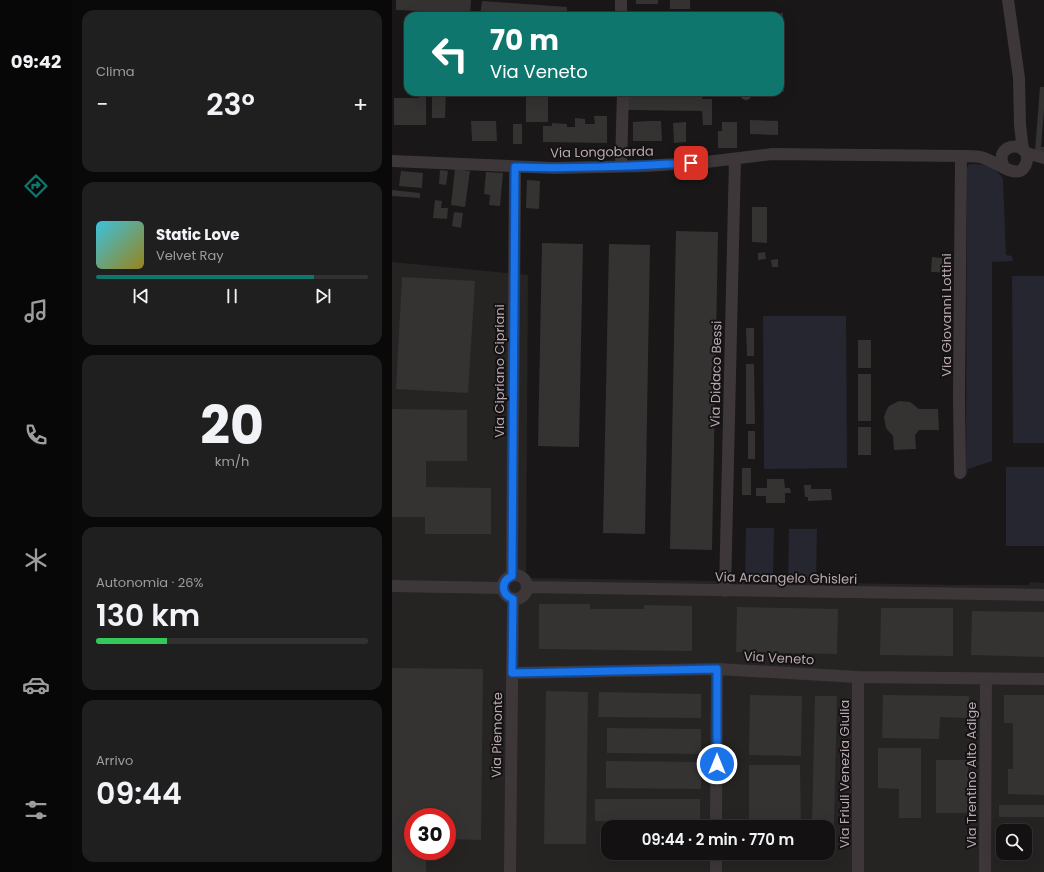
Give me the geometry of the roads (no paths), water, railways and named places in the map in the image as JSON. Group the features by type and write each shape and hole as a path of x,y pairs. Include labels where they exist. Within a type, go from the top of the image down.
{"street":[{"path":"621,0 621,12"},
{"path":"1008,0 1019,78 1020,125 1025,156 1044,159"},
{"path":"621,166 623,96"},
{"path":"1004,167 1001,158 1020,125"},
{"name":"Via Longobarda","path":"392,161 554,168 646,166 735,159 772,154 961,156 980,157 1004,167 1011,172 1015,172 1023,169 1025,156 1016,146 980,157"},
{"name":"Via Giovanni Lottini","path":"960,474 959,388 961,156"},
{"name":"Via Didaco Bessi","path":"725,591 735,159"},
{"name":"Via Cipriano Cipriani","path":"512,576 515,167"},
{"path":"516,575 522,578 527,584 527,588 527,591 523,597 513,599 506,595 503,588 505,580 516,575"},
{"path":"392,586 503,588"},
{"name":"Via Arcangelo Ghisleri","path":"527,588 1044,595"},
{"name":"Via Piemonte","path":"510,872 513,599"},
{"path":"716,820 717,669"},
{"name":"Via Veneto","path":"512,673 717,669 858,677 1044,680"},
{"name":"Via Friuli Venezia Giulia","path":"858,677 858,872"},
{"name":"Via Trentino Alto Adige","path":"985,872 986,679"},
{"path":"716,860 716,872"}]}
